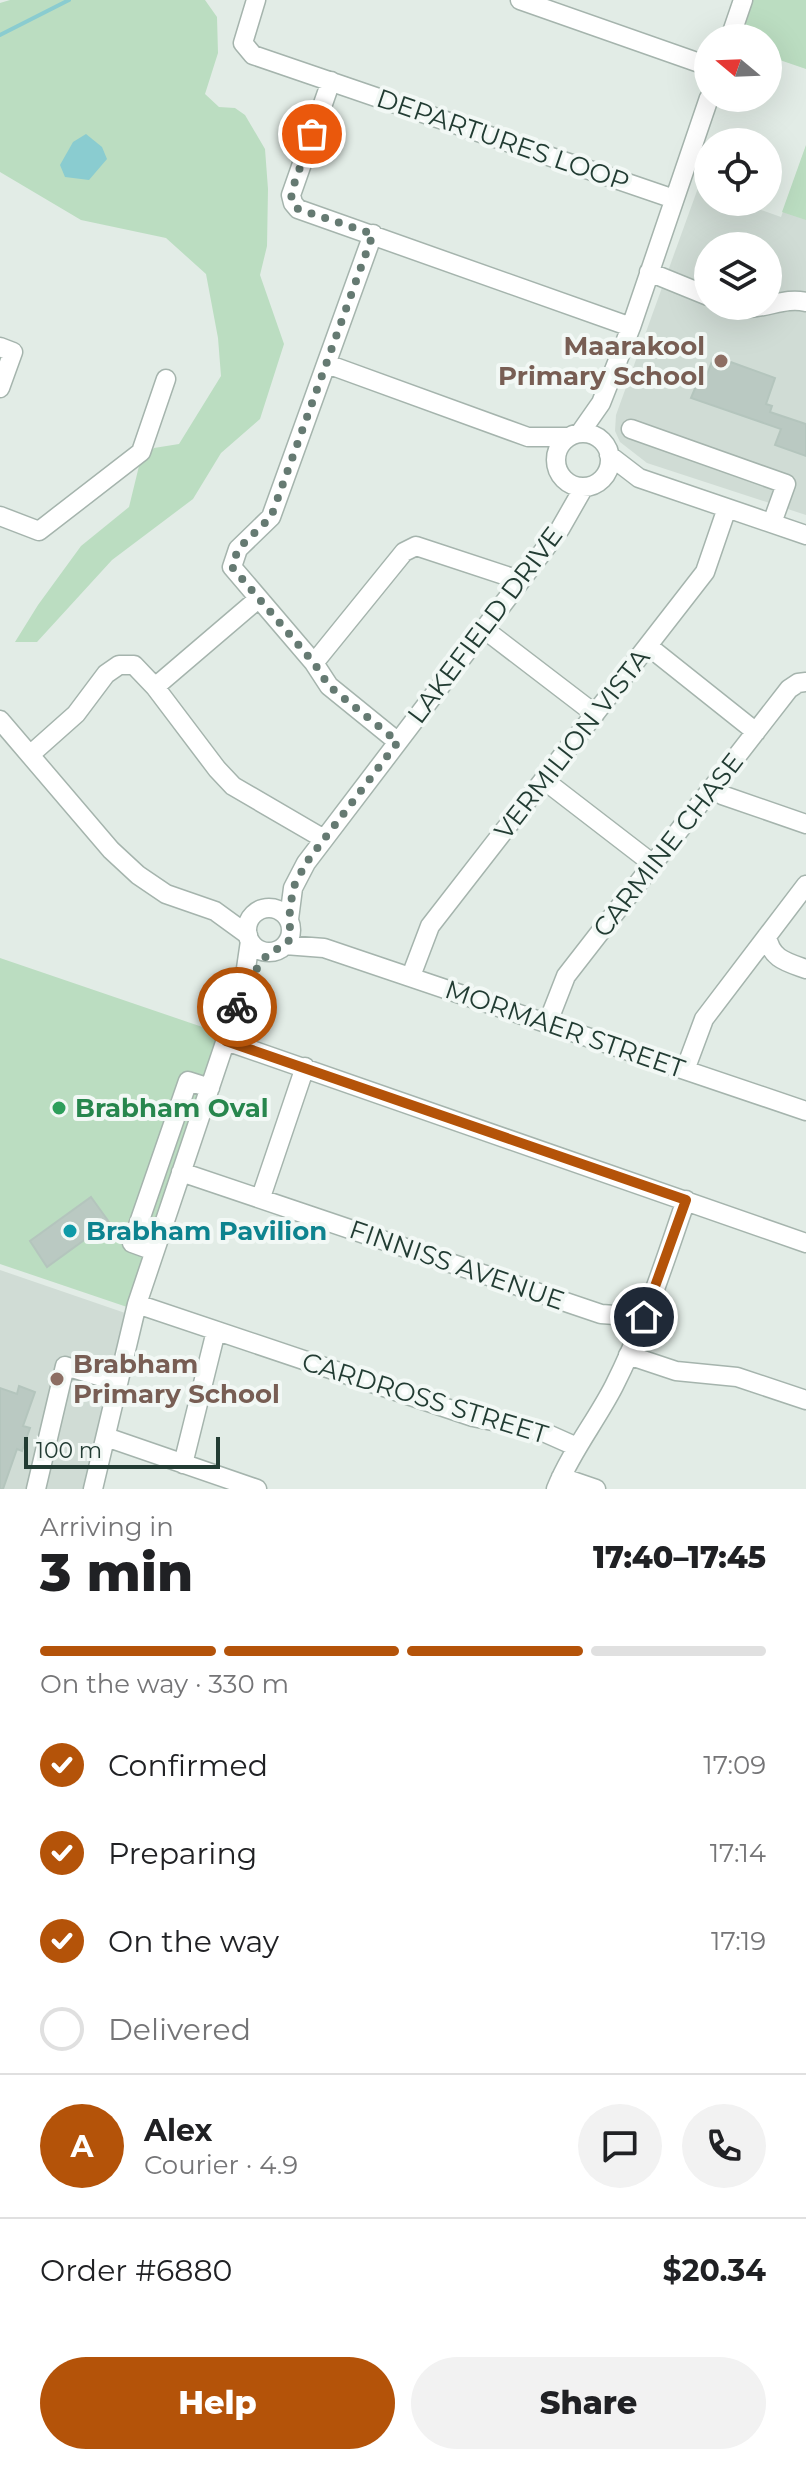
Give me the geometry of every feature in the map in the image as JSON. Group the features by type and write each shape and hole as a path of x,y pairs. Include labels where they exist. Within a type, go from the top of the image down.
{"street":[{"name":"DEPARTURES LOOP","path":"256,0 243,43 253,55 674,199"},
{"path":"520,0 694,61"},
{"path":"735,24 743,0"},
{"path":"331,81 293,187 291,195 298,209 631,327"},
{"path":"559,469 559,448 601,403 631,327 704,112"},
{"path":"373,234 271,517 238,549 232,567 314,663 329,686 398,742"},
{"path":"649,272 694,290"},
{"path":"782,303 806,302"},
{"path":"0,347 13,352 0,388"},
{"path":"327,364 528,437 594,435 639,478 806,535"},
{"path":"0,516 39,531 141,452 166,379"},
{"path":"592,484 609,466 601,403"},
{"path":"631,429 786,484 772,523"},
{"path":"528,437 574,485 639,478"},
{"name":"LAKEFIELD DRIVE","path":"559,469 562,524"},
{"name":"LAKEFIELD DRIVE","path":"262,910 293,888 324,839 592,484"},
{"name":"VERMILION VISTA","path":"411,976 430,926 705,572 727,508"},
{"path":"314,663 404,552 416,546 519,580"},
{"path":"155,687 258,599"},
{"path":"484,629 595,714"},
{"path":"648,646 756,732"},
{"path":"31,754 76,714 106,674 119,665 134,665 233,786 324,839"},
{"name":"CARMINE CHASE","path":"548,1022 566,976 789,689 806,682"},
{"path":"0,720 111,850 138,875 166,894 215,911 258,949 278,949"},
{"path":"544,780 653,864"},
{"path":"716,784 722,795 806,824"},
{"path":"685,1070 704,1019 806,885"},
{"name":"LAKEFIELD DRIVE","path":"290,922 293,888"},
{"path":"93,1489 137,1304 243,989 249,923 262,910"},
{"path":"215,911 281,911 290,922 291,937 243,989"},
{"name":"MORMAER STREET","path":"290,922 324,948"},
{"path":"767,936 774,955 781,961 806,969"},
{"name":"MORMAER STREET","path":"278,949 324,948 806,1111"},
{"path":"226,1041 806,1243"},
{"path":"261,1197 305,1067"},
{"path":"154,1251 132,1243 188,1081 210,1088"},
{"name":"FINNISS AVENUE","path":"181,1172 601,1314 644,1317"},
{"path":"596,1489 558,1483 613,1388 628,1355 686,1200"},
{"name":"CARDROSS STREET","path":"137,1304 473,1417 541,1431 577,1447"},
{"path":"183,1464 216,1331"},
{"path":"628,1355 676,1371 737,1377 806,1400"},
{"path":"36,1489 65,1366 118,1382"},
{"path":"106,1437 257,1489"}],"shaded area":[{"name":"Maarakool Primary School","path":"805,149 806,515 647,463 620,442 615,431 616,415 694,199 694,216 782,216"},
{"name":"Brabham Primary School","path":"0,1270 131,1315 84,1489 0,1489"}],"green space":[{"path":"10,0 205,0 217,17 218,53 205,94 219,107 235,108 245,115 265,149 267,246 260,275 284,344 260,419 221,453 193,499 112,560 37,642 15,642 81,546 129,507 139,466 154,448 179,444 221,376 218,338 206,274 166,238 81,220 0,172 0,3"},
{"path":"743,0 806,0 806,69 782,61 782,24 735,24"},
{"path":"806,145 806,220 782,212"},
{"path":"0,958 220,1033 130,1308 0,1264"}],"water":[{"path":"86,134 102,147 107,159 89,180 65,177 60,165 73,142"}],"building":[{"path":"714,356 775,378 766,404 772,406 770,412 806,424 806,456 775,445 781,429 691,398 699,379 705,380"},
{"name":"Brabham Pavilion","path":"91,1197 109,1222 47,1267 30,1241"},
{"path":"19,1386 35,1392 23,1426 30,1428 22,1451 17,1449 3,1489 0,1489 0,1388 17,1394"}],"waterway":[{"path":"0,35 69,0"}],"way so far":[{"path":"237,1007 243,989 271,952 283,948 291,937 289,919 293,888 306,863 398,742 329,686 314,663 232,567 238,549 271,517 373,234 298,209 293,203 293,187 312,134"}],"place":[{"name":"Maarakool Primary School","path":"721,361"},
{"name":"Brabham Oval","path":"59,1108"},
{"name":"Brabham Pavilion","path":"70,1231"},
{"name":"Brabham Primary School","path":"57,1379"}],"route":[{"path":"237,1007 226,1041 686,1200 644,1317"}]}
